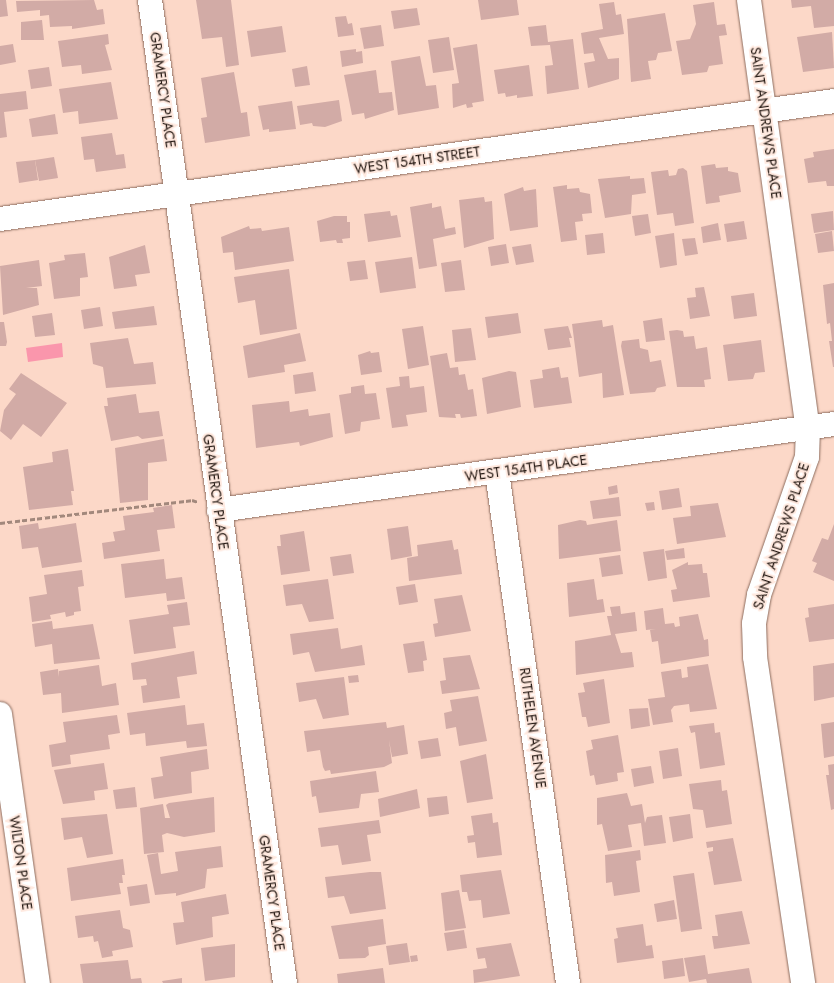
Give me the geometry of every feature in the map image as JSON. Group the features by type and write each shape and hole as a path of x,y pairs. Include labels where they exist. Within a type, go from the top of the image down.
{"street":[{"name":"GRAMERCY PLACE","path":"150,0 218,510 285,983"},
{"name":"SAINT ANDREWS PLACE","path":"749,0 808,428 806,457 759,596 754,624 755,657 803,983"},
{"name":"WEST 154TH STREET","path":"0,219 834,102"},
{"name":"WEST 154TH PLACE","path":"218,510 834,424"},
{"name":"RUTHELEN AVENUE","path":"497,472 568,983"},
{"name":"WILTON PLACE","path":"0,714 38,983"}],"path":[{"path":"0,523 192,500 218,510"}],"shaded area":[{"path":"62,343 63,357 28,362 26,348"}],"building":[{"path":"0,0 6,0 8,16 0,17"},
{"path":"94,0 97,10 103,9 105,24 72,29 72,26 50,27 49,15 40,16 40,10 17,12 16,1"},
{"path":"196,0 231,0 239,65 226,67 222,37 202,39"},
{"path":"478,0 517,0 519,15 481,20"},
{"path":"791,0 834,0 834,26 814,28 811,6 792,8"},
{"path":"614,2 616,15 621,14 624,34 599,38 608,59 619,58 619,79 588,88 584,63 595,61 593,53 584,54 581,33 603,29 599,4"},
{"path":"714,2 717,25 725,24 727,35 719,36 723,64 709,66 707,72 682,75 676,41 690,39 696,24 693,5"},
{"path":"417,8 420,25 394,29 391,11"},
{"path":"665,13 672,51 658,53 656,60 648,61 651,79 631,82 627,19"},
{"path":"346,16 348,24 352,23 354,35 338,37 335,17"},
{"path":"42,20 44,40 21,40 21,22"},
{"path":"381,25 384,46 364,49 360,28"},
{"path":"546,25 548,42 573,39 579,89 547,94 545,66 553,65 550,45 531,46 528,27"},
{"path":"282,26 286,52 251,57 247,31"},
{"path":"832,32 834,68 803,72 797,37"},
{"path":"108,34 109,44 105,45 112,70 82,74 81,65 62,67 58,41"},
{"path":"449,37 454,70 433,73 428,40"},
{"path":"13,44 16,62 0,65 0,46"},
{"path":"477,44 484,101 472,103 473,107 467,108 466,104 453,108 452,84 459,83 453,48"},
{"path":"356,49 356,52 362,51 363,63 342,67 340,51"},
{"path":"420,56 426,86 436,85 439,108 398,115 391,61"},
{"path":"529,65 533,96 517,98 517,95 506,97 505,93 498,94 494,70"},
{"path":"307,66 310,85 295,87 292,69"},
{"path":"49,67 52,86 31,89 28,70"},
{"path":"376,70 379,93 392,92 394,110 365,119 364,113 352,115 344,75"},
{"path":"234,72 241,113 247,112 250,136 205,143 201,118 207,117 201,78"},
{"path":"111,82 118,119 79,124 78,111 63,113 59,89"},
{"path":"26,91 28,109 4,112 7,137 0,138 0,94"},
{"path":"339,100 342,121 325,127 313,126 312,123 300,125 297,106"},
{"path":"292,101 296,129 269,132 269,129 263,130 258,106"},
{"path":"55,114 58,134 32,137 29,119"},
{"path":"112,133 116,155 124,154 126,168 96,172 94,159 84,160 81,137"},
{"path":"834,149 834,186 827,186 826,181 808,183 804,159 814,157 813,152"},
{"path":"54,157 58,178 39,181 35,160"},
{"path":"35,160 38,180 19,183 16,162"},
{"path":"715,164 716,168 728,167 728,171 738,173 741,192 719,196 720,202 706,204 701,166"},
{"path":"683,168 687,171 694,223 675,226 673,213 657,215 651,172 668,170 669,176 676,175 678,169"},
{"path":"630,176 630,179 644,178 646,193 632,195 631,214 605,218 598,179"},
{"path":"567,185 567,189 579,188 580,192 590,194 592,213 582,214 583,221 575,222 577,240 561,242 553,187"},
{"path":"523,187 524,191 536,189 538,227 510,231 504,194"},
{"path":"484,197 485,202 492,201 494,239 464,248 459,200"},
{"path":"432,203 432,208 441,206 445,229 455,227 456,234 433,239 437,266 419,269 410,207"},
{"path":"390,211 391,216 397,215 401,237 368,242 364,214"},
{"path":"833,211 834,230 814,233 811,214"},
{"path":"648,214 651,233 635,236 632,216"},
{"path":"334,216 347,216 347,222 350,222 350,238 342,239 343,243 337,243 336,240 320,242 317,221"},
{"path":"744,221 747,239 727,242 724,224"},
{"path":"718,223 721,240 703,243 701,227"},
{"path":"249,226 250,229 261,228 262,231 289,227 294,261 235,270 233,252 223,253 221,237"},
{"path":"832,231 834,251 818,253 815,234"},
{"path":"603,233 605,253 587,255 585,235"},
{"path":"674,233 677,265 660,268 655,236"},
{"path":"695,238 698,254 685,256 682,239"},
{"path":"506,244 509,263 491,266 488,247"},
{"path":"531,244 534,262 516,265 512,247"},
{"path":"145,245 150,273 135,275 137,286 114,289 109,257"},
{"path":"85,253 88,277 80,278 80,296 54,299 49,263 65,260 64,255"},
{"path":"412,257 416,288 380,293 375,262"},
{"path":"39,260 42,286 26,288 37,288 39,305 3,315 0,266"},
{"path":"365,260 368,279 350,281 347,262"},
{"path":"461,260 465,290 445,292 441,263"},
{"path":"289,269 297,329 260,335 255,300 238,303 234,277"},
{"path":"834,283 833,367 829,341 832,341 830,323 827,324 823,285"},
{"path":"704,287 710,316 690,319 687,298 696,297 695,288"},
{"path":"754,293 757,316 734,319 731,296"},
{"path":"154,306 157,325 115,329 112,312"},
{"path":"100,307 103,326 84,329 81,310"},
{"path":"52,313 55,335 35,337 32,316"},
{"path":"518,313 521,333 488,338 485,317"},
{"path":"662,318 665,340 646,342 643,321"},
{"path":"602,320 603,327 613,325 624,395 603,398 602,373 579,377 572,324"},
{"path":"0,322 4,322 6,346 0,346"},
{"path":"423,326 429,365 408,369 402,329"},
{"path":"568,326 572,338 569,338 571,347 548,350 544,329"},
{"path":"471,328 476,360 455,362 452,330"},
{"path":"669,331 683,331 684,337 694,336 696,349 707,347 711,379 704,380 705,387 677,387"},
{"path":"300,333 306,361 284,365 285,372 248,378 243,346"},
{"path":"128,338 134,364 153,362 156,384 106,388 103,367 93,364 90,343"},
{"path":"639,339 640,348 648,350 650,362 661,360 666,386 657,388 655,392 630,394 621,346 622,341"},
{"path":"761,340 765,372 755,373 753,379 728,381 723,345"},
{"path":"370,351 371,353 379,352 382,372 361,375 358,355"},
{"path":"447,353 450,368 458,367 459,375 465,374 468,390 473,389 477,416 461,418 460,414 455,414 456,418 439,417 430,356"},
{"path":"559,367 561,378 568,377 572,403 534,408 530,380 543,378 542,370"},
{"path":"509,371 516,372 521,407 487,414 482,378"},
{"path":"313,372 316,391 295,394 293,375"},
{"path":"21,373 67,403 41,437 23,424 11,440 0,431 4,410 16,394 9,389"},
{"path":"409,376 410,388 424,386 427,412 406,415 408,426 392,428 386,388 400,386 399,377"},
{"path":"364,385 365,394 376,393 380,419 361,422 360,431 345,434 339,395 351,393 351,387"},
{"path":"136,394 139,413 159,411 163,436 142,439 138,436 111,441 104,406 108,406 107,398"},
{"path":"289,401 290,412 308,409 309,416 330,413 333,437 300,446 299,442 256,448 252,405"},
{"path":"164,439 167,461 148,463 148,500 120,503 115,448"},
{"path":"68,449 74,491 71,491 73,505 29,510 23,467 53,462 52,452"},
{"path":"617,485 618,493 609,495 608,487"},
{"path":"679,488 682,507 662,510 659,491"},
{"path":"619,497 621,516 593,519 590,501"},
{"path":"654,502 655,510 647,511 645,503"},
{"path":"718,503 726,537 677,544 673,518 691,516 690,506"},
{"path":"172,505 175,528 157,530 160,551 104,559 102,543 115,541 113,532 125,530 123,516 154,512 153,508"},
{"path":"580,520 586,521 587,525 617,520 621,551 559,559 558,525"},
{"path":"38,523 39,529 76,523 82,562 42,568 38,547 22,549 19,526"},
{"path":"834,524 834,581 813,572 817,563 812,561 822,538 828,540"},
{"path":"408,526 412,556 391,560 387,529"},
{"path":"304,531 310,571 281,575 277,546 281,546 280,535"},
{"path":"452,540 454,550 458,549 462,574 409,581 407,558 418,556 417,545"},
{"path":"684,548 685,558 667,560 665,551"},
{"path":"664,549 667,578 648,581 643,552"},
{"path":"351,554 354,573 333,576 330,557"},
{"path":"620,555 623,574 602,577 599,558"},
{"path":"164,559 166,579 182,577 185,599 167,601 166,593 125,598 121,564"},
{"path":"688,562 688,565 702,564 703,573 707,573 710,597 673,602 671,590 677,589 672,570"},
{"path":"82,570 84,586 78,587 81,611 74,612 74,615 66,617 65,612 50,615 51,619 32,622 29,597 47,594 44,575"},
{"path":"328,579 334,619 309,622 302,604 286,606 283,585"},
{"path":"594,579 597,600 603,599 605,612 569,617 567,583"},
{"path":"415,584 418,602 399,605 396,587"},
{"path":"462,595 471,631 435,637 433,624 438,623 434,599"},
{"path":"187,602 190,625 173,627 176,648 134,654 129,620 169,614 167,605"},
{"path":"834,604 834,639 809,642 805,618 809,617 808,608"},
{"path":"620,606 621,614 635,612 637,631 615,634 621,653 632,652 634,667 576,675 575,641 611,635 607,616 612,616 610,607"},
{"path":"663,608 665,624 674,623 675,627 680,626 679,617 698,614 704,640 708,639 709,656 661,664 658,641 652,642 650,630 656,629 646,630 644,611"},
{"path":"52,621 53,629 93,624 100,659 54,664 52,644 35,647 32,624"},
{"path":"338,628 341,649 362,645 365,665 315,672 309,652 293,655 290,634"},
{"path":"424,641 427,660 423,661 424,671 408,673 403,644"},
{"path":"194,651 197,674 177,677 180,698 143,703 141,686 147,685 146,679 133,680 131,663"},
{"path":"470,655 480,689 442,694 440,681 446,680 443,658"},
{"path":"834,663 834,697 814,701 813,666"},
{"path":"708,664 717,709 690,712 689,704 674,706 671,710 673,722 653,725 648,699 665,697 661,672 681,669 682,678 688,677 687,667"},
{"path":"99,665 102,686 116,683 119,705 62,713 61,693 43,695 40,672 58,669 59,677 59,671"},
{"path":"358,675 359,682 349,683 348,676"},
{"path":"344,677 349,715 323,719 316,699 299,702 296,683"},
{"path":"604,679 610,723 588,727 586,717 582,717 578,693 585,692 583,683"},
{"path":"478,696 487,741 459,746 456,727 446,729 444,713 452,711 450,700"},
{"path":"185,705 187,725 204,723 207,746 187,748 186,741 146,746 145,733 130,735 127,713"},
{"path":"648,708 650,726 631,729 629,709"},
{"path":"117,715 120,733 108,735 110,749 70,755 71,764 52,767 49,745 66,742 63,722"},
{"path":"386,722 387,728 404,725 408,754 392,757 389,740 392,763 384,767 331,774 330,770 325,771 323,767 320,750 307,752 304,731"},
{"path":"834,722 834,756 824,758 821,724"},
{"path":"714,723 715,733 720,732 725,765 700,769 695,732 691,733 689,726"},
{"path":"618,735 624,772 617,773 618,781 596,785 594,775 590,776 586,751 593,749 591,740"},
{"path":"438,738 441,756 421,759 418,741"},
{"path":"678,748 682,776 663,779 659,751"},
{"path":"207,749 209,769 191,772 192,793 154,799 151,778 163,776 160,757"},
{"path":"486,754 493,799 467,803 460,761"},
{"path":"104,763 108,789 94,791 95,800 63,804 54,770"},
{"path":"834,764 834,809 831,810 826,775 829,775 828,765"},
{"path":"651,766 654,783 634,787 631,769"},
{"path":"376,771 379,792 361,794 359,808 319,813 316,796 312,797 310,781"},
{"path":"721,780 722,791 727,790 732,824 706,828 703,810 693,809 689,784"},
{"path":"135,787 137,807 116,809 113,790"},
{"path":"417,789 420,808 380,817 378,799"},
{"path":"627,793 631,806 642,804 645,823 647,817 662,815 666,843 644,846 641,823 628,825 632,847 608,851 602,824 597,825 597,798"},
{"path":"447,796 449,814 429,817 427,798"},
{"path":"214,797 215,832 184,837 167,833 162,835 164,852 144,854 140,808 163,804 165,818 170,818 166,805 169,803"},
{"path":"492,813 493,823 498,822 502,855 477,858 475,842 468,843 467,836 474,835 471,816"},
{"path":"107,814 113,854 87,858 82,837 64,840 61,818"},
{"path":"690,814 693,838 673,842 669,817"},
{"path":"379,820 381,833 367,835 371,861 342,865 338,845 321,847 318,828"},
{"path":"733,838 742,881 714,885 708,852 713,851 713,847 707,848 706,842"},
{"path":"221,846 223,867 207,869 205,888 176,896 176,893 155,895 147,855 158,853 161,874 178,871 175,852"},
{"path":"640,850 641,860 636,861 640,892 614,896 612,882 606,883 605,855"},
{"path":"123,859 125,875 122,875 123,883 119,883 121,894 71,901 67,868"},
{"path":"501,870 510,914 483,918 481,900 469,901 467,892 462,892 460,875"},
{"path":"381,872 386,909 350,914 344,896 328,898 325,877"},
{"path":"694,873 702,929 681,932 673,876"},
{"path":"147,884 150,903 130,906 127,887"},
{"path":"459,890 466,928 445,931 441,893"},
{"path":"226,894 229,914 212,917 213,937 176,945 173,923 184,922 181,902"},
{"path":"674,900 677,919 657,922 654,904"},
{"path":"120,910 123,928 130,930 133,947 112,951 113,956 102,958 98,941 94,942 93,936 78,938 75,916"},
{"path":"742,911 750,944 714,949 712,936 718,936 715,915"},
{"path":"383,919 386,944 368,947 369,955 365,958 339,959 331,926"},
{"path":"643,924 646,946 652,945 654,958 617,963 614,939 618,938 616,928"},
{"path":"464,930 467,948 447,951 444,933"},
{"path":"407,943 410,962 389,965 386,946"},
{"path":"511,943 520,976 474,983 473,970 487,968 485,958 478,959 476,948"},
{"path":"235,944 235,977 205,981 201,948"},
{"path":"417,955 418,961 411,962 410,956"},
{"path":"705,955 708,974 749,968 752,983 707,983 706,979 689,982 684,958"},
{"path":"683,958 685,976 664,979 662,961"},
{"path":"128,960 131,979 141,978 142,983 83,983 80,964"},
{"path":"383,968 385,983 338,983 337,974"},
{"path":"182,978 182,983 163,983 162,981"}]}
